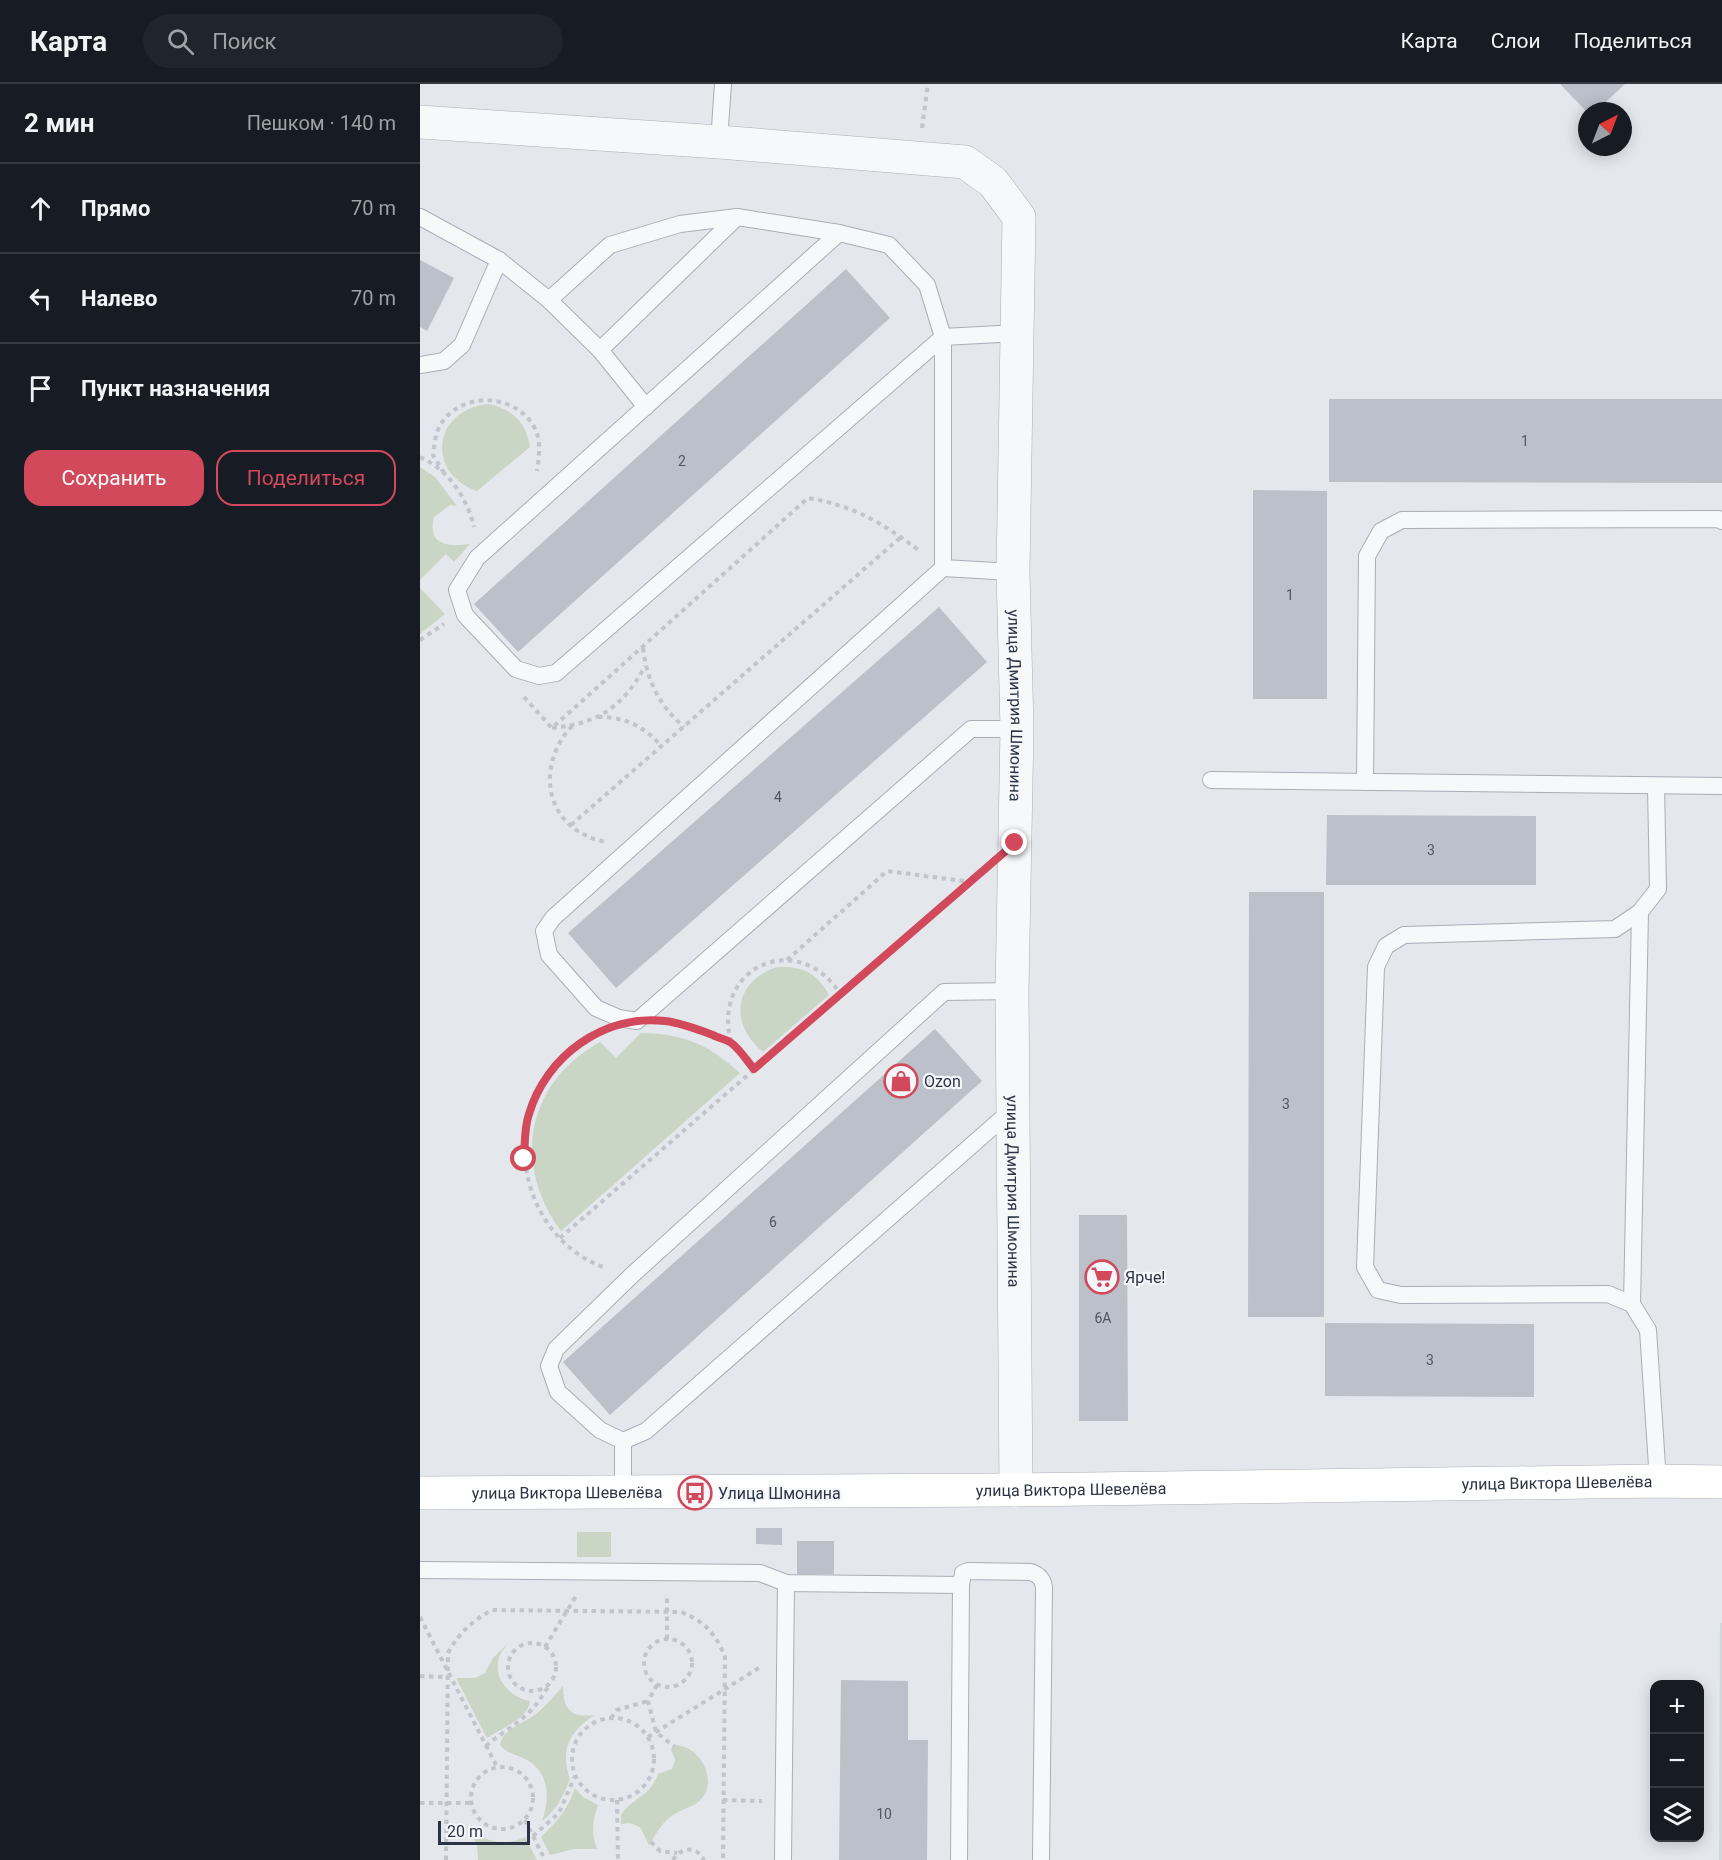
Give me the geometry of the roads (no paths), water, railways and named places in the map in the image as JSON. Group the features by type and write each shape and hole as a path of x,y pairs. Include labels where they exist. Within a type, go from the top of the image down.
{"street":[{"name":"улица Дмитрия Шмонина","path":"420,122 719,142 965,162 993,182 1019,217 1013,572 1017,729 1012,991 1016,1490"},
{"name":"улица Виктора Шевелёва","path":"420,1493 1016,1490 1722,1482"}],"lane":[{"path":"719,142 723,84"},
{"path":"420,217 499,260 549,300 600,350 646,407"},
{"path":"600,350 737,217"},
{"path":"549,300 610,245 680,224 737,217 839,233 889,245 927,285 943,337 944,568"},
{"path":"839,233 477,558 457,590 465,615 516,669 539,676 556,673 943,337 1018,333"},
{"path":"420,365 444,361 462,345 499,260"},
{"path":"1365,782 1367,556 1381,531 1402,520 1719,519 1722,521"},
{"path":"1013,572 944,568 553,918 544,931 549,955 596,1008 619,1018 637,1021 971,729 1017,729"},
{"path":"1211,780 1722,786"},
{"path":"1632,1304 1608,1294 1401,1294 1378,1290 1365,1267 1376,967 1386,946 1404,935 1615,929 1640,912 1658,889 1656,786"},
{"path":"1640,912 1632,1304 1648,1330 1658,1481"},
{"path":"1012,991 944,992 631,1276 556,1349 549,1366 558,1392 600,1430 623,1441 646,1431 1014,1107"},
{"path":"623,1441 623,1491"},
{"path":"420,1570 760,1574 786,1583 961,1585"},
{"path":"959,1860 961,1585 963,1574 968,1571 1031,1572 1043,1580 1041,1860"},
{"path":"783,1860 786,1583"}],"place":[{"name":"Ozon","path":"901,1081"},
{"name":"Ярче!","path":"1102,1277"},
{"name":"Улица Шмонина","path":"695,1493"}]}
